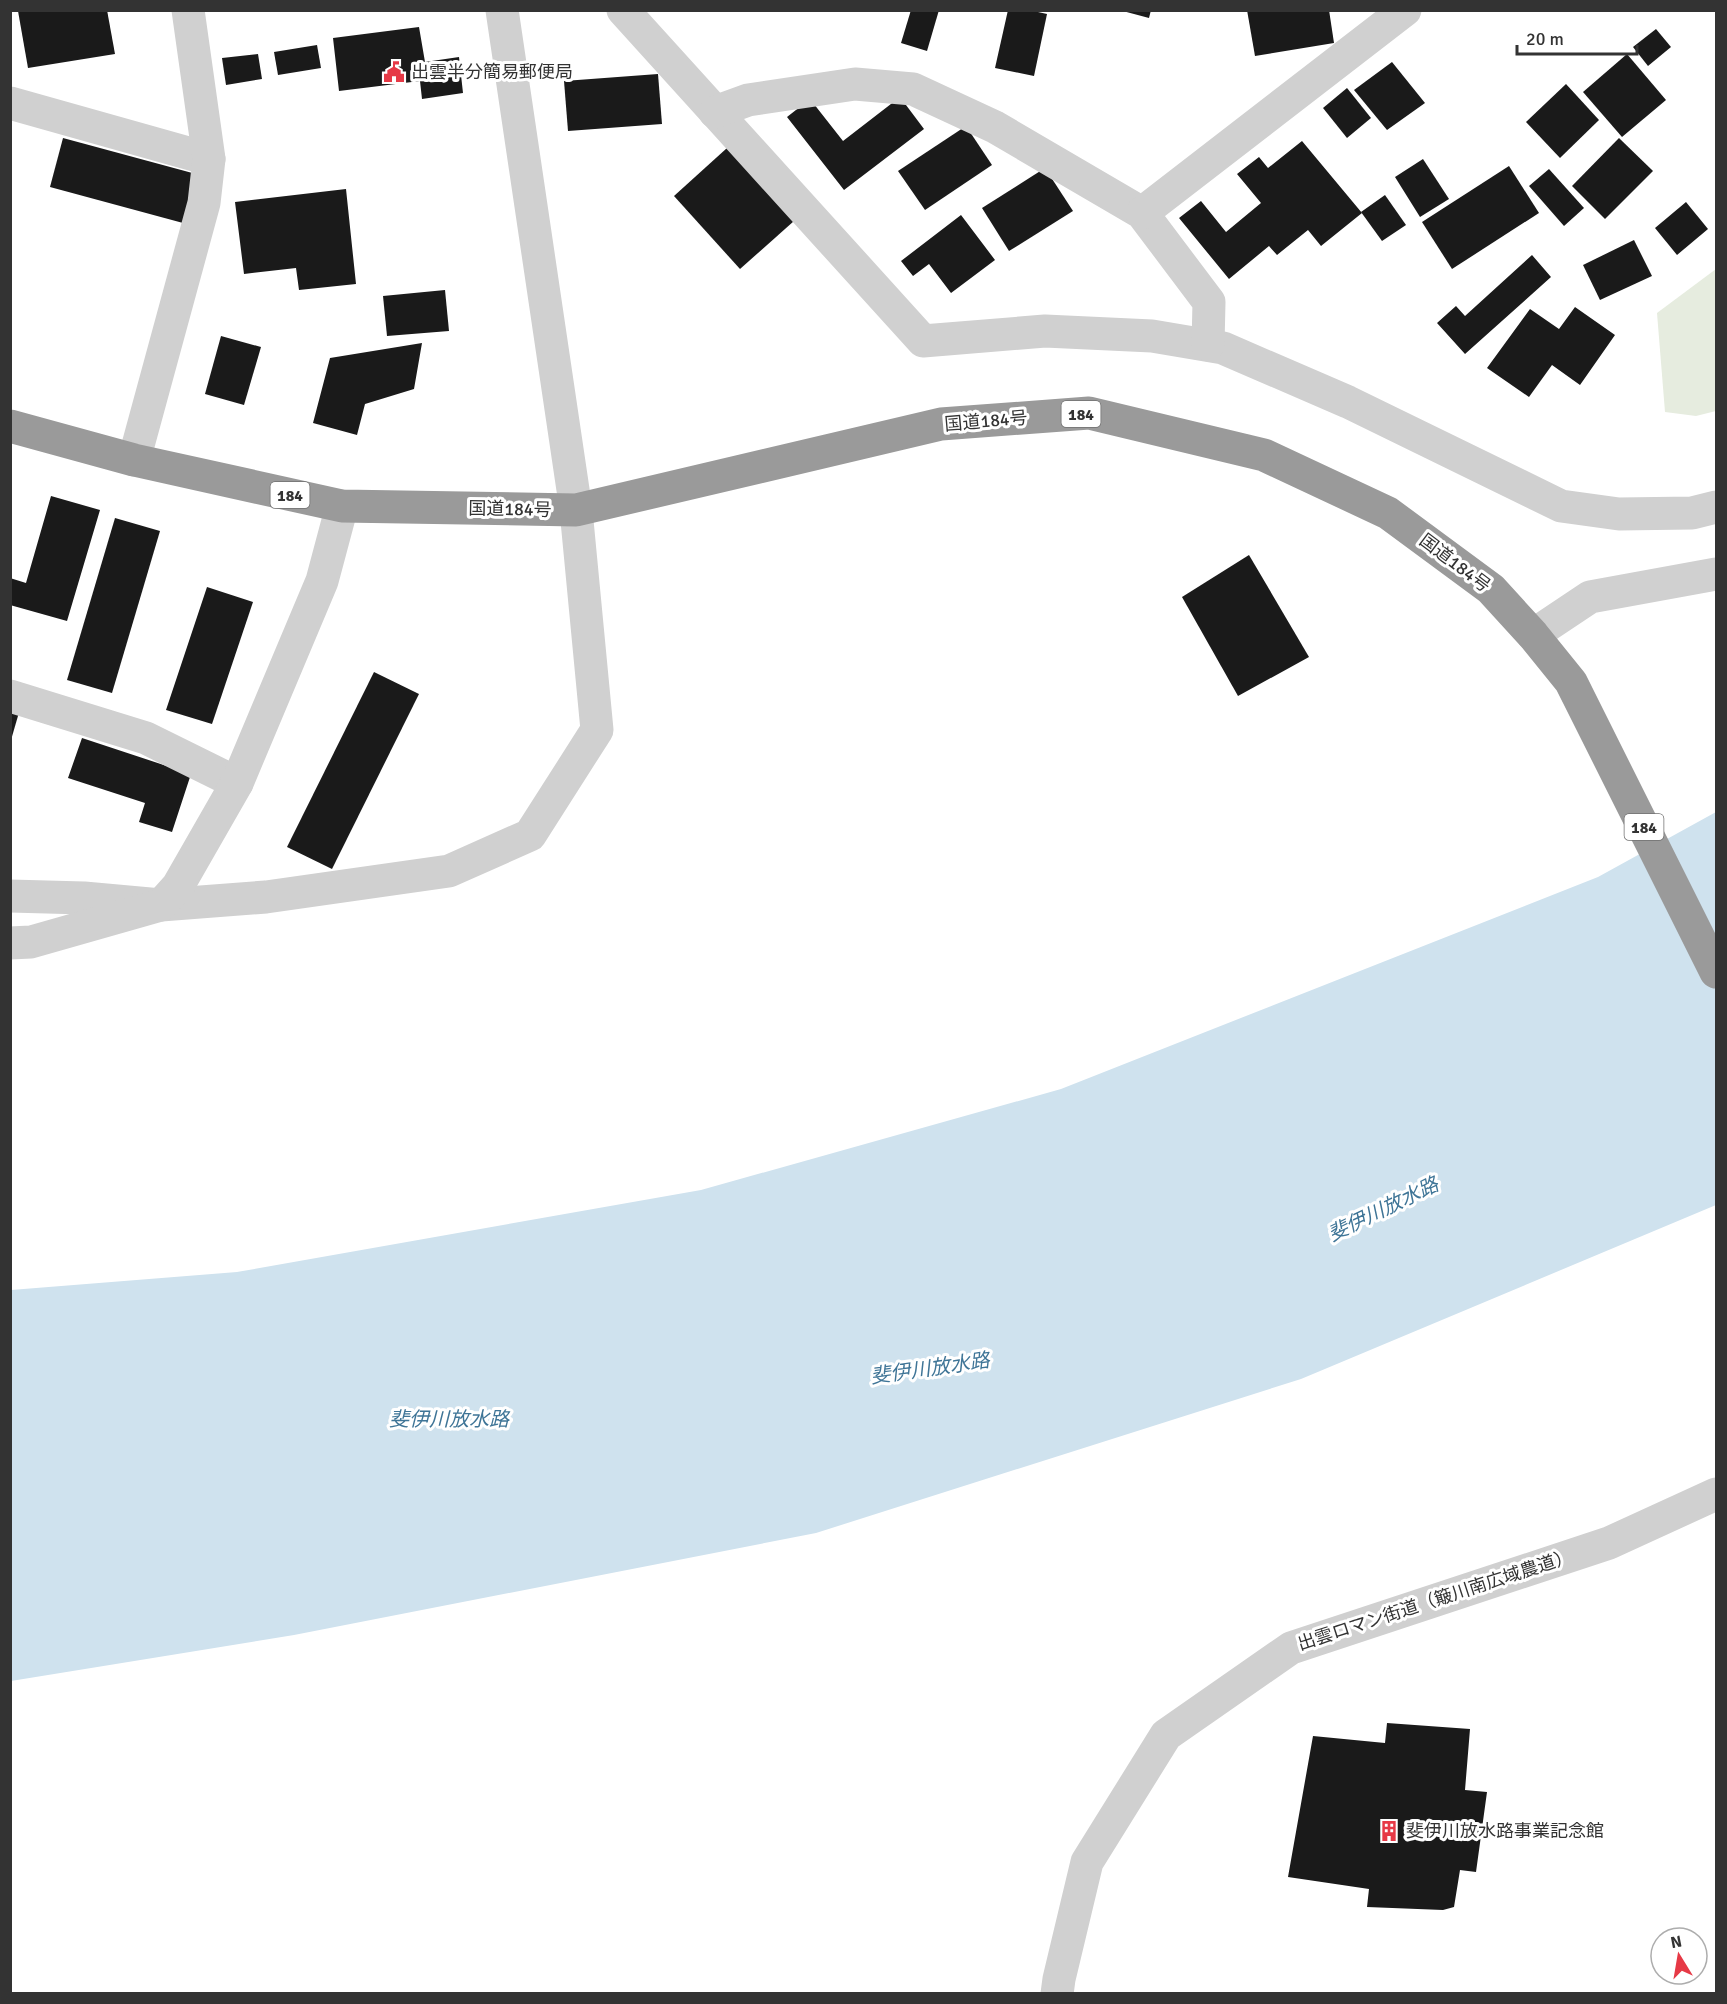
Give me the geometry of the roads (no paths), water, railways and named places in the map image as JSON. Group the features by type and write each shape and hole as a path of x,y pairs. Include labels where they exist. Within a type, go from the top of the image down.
{"highway":[{"name":"国道184号","path":"10,426 134,460 342,506 576,510 941,424 1089,413 1264,455 1388,513 1491,589 1533,635 1571,682 1716,972"}],"street":[{"path":"134,460 204,203 209,159 188,10"},
{"path":"10,896 84,898 161,905 266,897 449,871 530,835 597,730 576,510 502,10"},
{"path":"623,10 922,341 1045,331 1152,336 1223,348 1347,402 1562,506 1619,514 1692,513 1716,507"},
{"path":"1142,213 1405,10"},
{"path":"715,112 748,100 855,84 913,89 995,127 1142,213 1209,302 1208,345"},
{"path":"10,103 209,159"},
{"path":"10,943 31,942 161,905 178,886 237,783 322,581 342,506"},
{"path":"1533,635 1590,597 1716,574"},
{"path":"10,696 146,738 237,783"},
{"name":"出雲ロマン街道（簸川南広域農道）","path":"1057,1994 1087,1862 1166,1735 1291,1648 1609,1543 1716,1494"}],"water":[{"name":"斐伊川放水路","path":"1716,812 1716,1205 1301,1379 816,1533 294,1635 11,1681 11,1290 237,1272 701,1190 1061,1089 1598,877"}],"place":[{"name":"出雲半分簡易郵便局","path":"394,72"},
{"name":"斐伊川放水路事業記念館","path":"1389,1831"}]}
